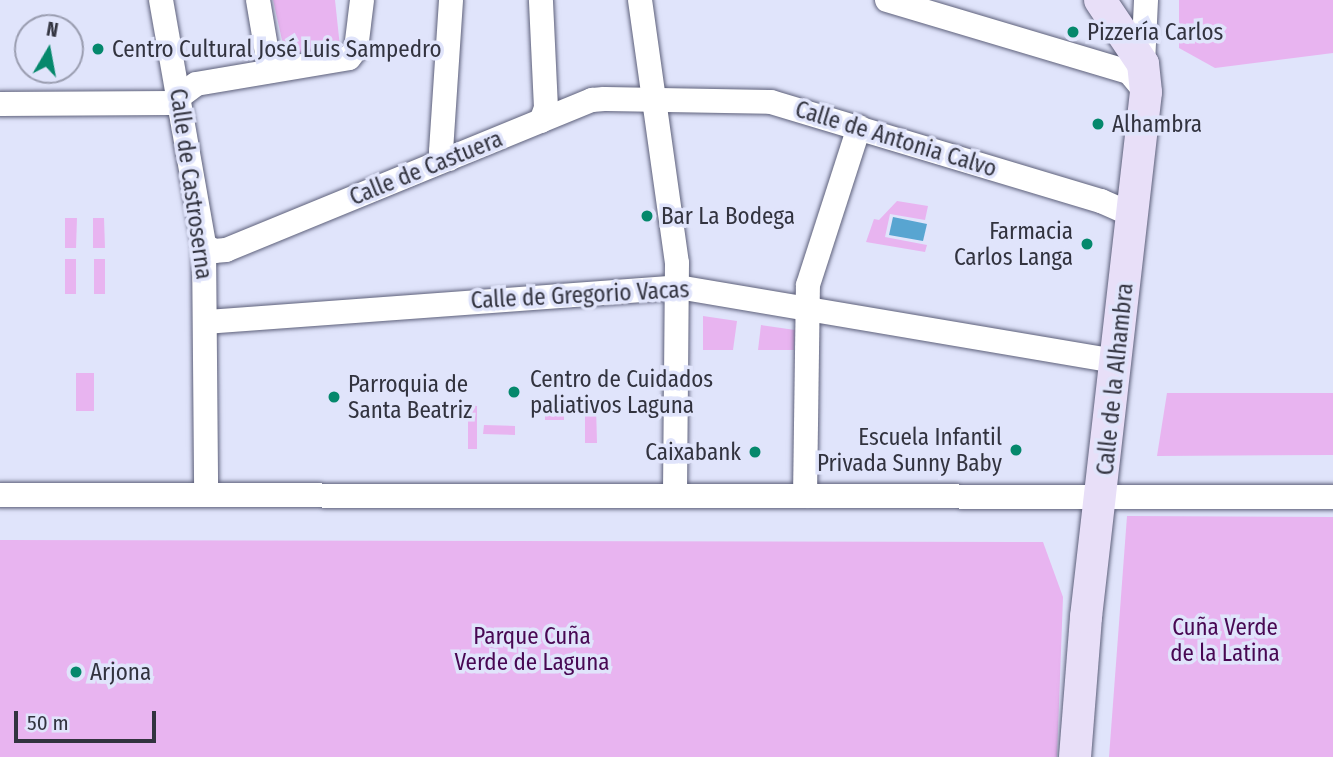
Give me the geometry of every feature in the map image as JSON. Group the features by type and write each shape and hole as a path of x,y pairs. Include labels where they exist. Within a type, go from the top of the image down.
{"main road":[{"path":"1100,0 1145,78"},
{"name":"Calle de la Alhambra","path":"1075,757 1086,617 1145,78"}],"street":[{"name":"Calle de Castroserna","path":"161,0 180,94 204,246 206,495"},
{"path":"258,0 270,71"},
{"path":"0,104 171,103 196,84 349,58 355,49 362,0"},
{"path":"449,159 440,151 451,0"},
{"path":"541,0 546,108 541,121"},
{"path":"640,0 678,287 675,496"},
{"path":"887,0 950,9 1145,78"},
{"name":"Calle de la Alhambra","path":"1145,78 1146,0"},
{"name":"Calle de Castuera","path":"204,246 214,251 226,250 592,100 652,100"},
{"name":"Calle de Antonia Calvo","path":"652,100 771,102 1101,201 1132,215"},
{"path":"805,496 805,307 808,285 859,127"},
{"name":"Calle de Gregorio Vacas","path":"206,321 678,287 1116,361"},
{"path":"0,495 1333,497"}],"green space":[{"path":"273,0 335,0 340,47 296,53 284,49"},
{"path":"1179,0 1333,0 1333,53 1215,68 1179,48"},
{"path":"897,201 928,206 925,220 890,214 885,237 927,245 925,252 866,242 874,219 879,220"},
{"path":"65,218 77,218 76,248 65,248"},
{"path":"93,218 104,218 105,248 93,248"},
{"path":"65,259 76,259 76,294 65,294"},
{"path":"94,259 105,259 105,294 94,294"},
{"path":"703,316 737,321 733,350 703,350"},
{"path":"761,325 795,330 794,350 758,350"},
{"path":"76,373 94,373 94,411 76,411"},
{"path":"1167,393 1333,393 1333,455 1157,456"},
{"path":"468,405 477,406 477,449 468,449"},
{"path":"564,405 564,420 545,420 545,409 534,409"},
{"path":"585,406 596,406 597,443 585,443"},
{"path":"484,425 515,426 515,435 483,434"},
{"name":"Cuña Verde de la Latina","path":"1127,516 1333,517 1333,757 1109,757"},
{"name":"Parque Cuña Verde de Laguna","path":"0,540 1043,542 1063,597 1057,757 0,757"}],"water":[{"path":"893,217 927,224 923,241 889,235"}],"place":[{"name":"Pizzería Carlos","path":"1073,32"},
{"name":"Centro Cultural José Luis Sampedro","path":"98,49"},
{"name":"Alhambra","path":"1098,124"},
{"name":"Bar La Bodega","path":"647,216"},
{"name":"Farmacia Carlos Langa","path":"1087,244"},
{"name":"Centro de Cuidados paliativos Laguna","path":"514,392"},
{"name":"Parroquia de Santa Beatriz","path":"334,397"},
{"name":"Escuela Infantil Privada Sunny Baby","path":"1016,450"},
{"name":"Caixabank","path":"755,452"},
{"name":"Arjona","path":"76,672"}]}
